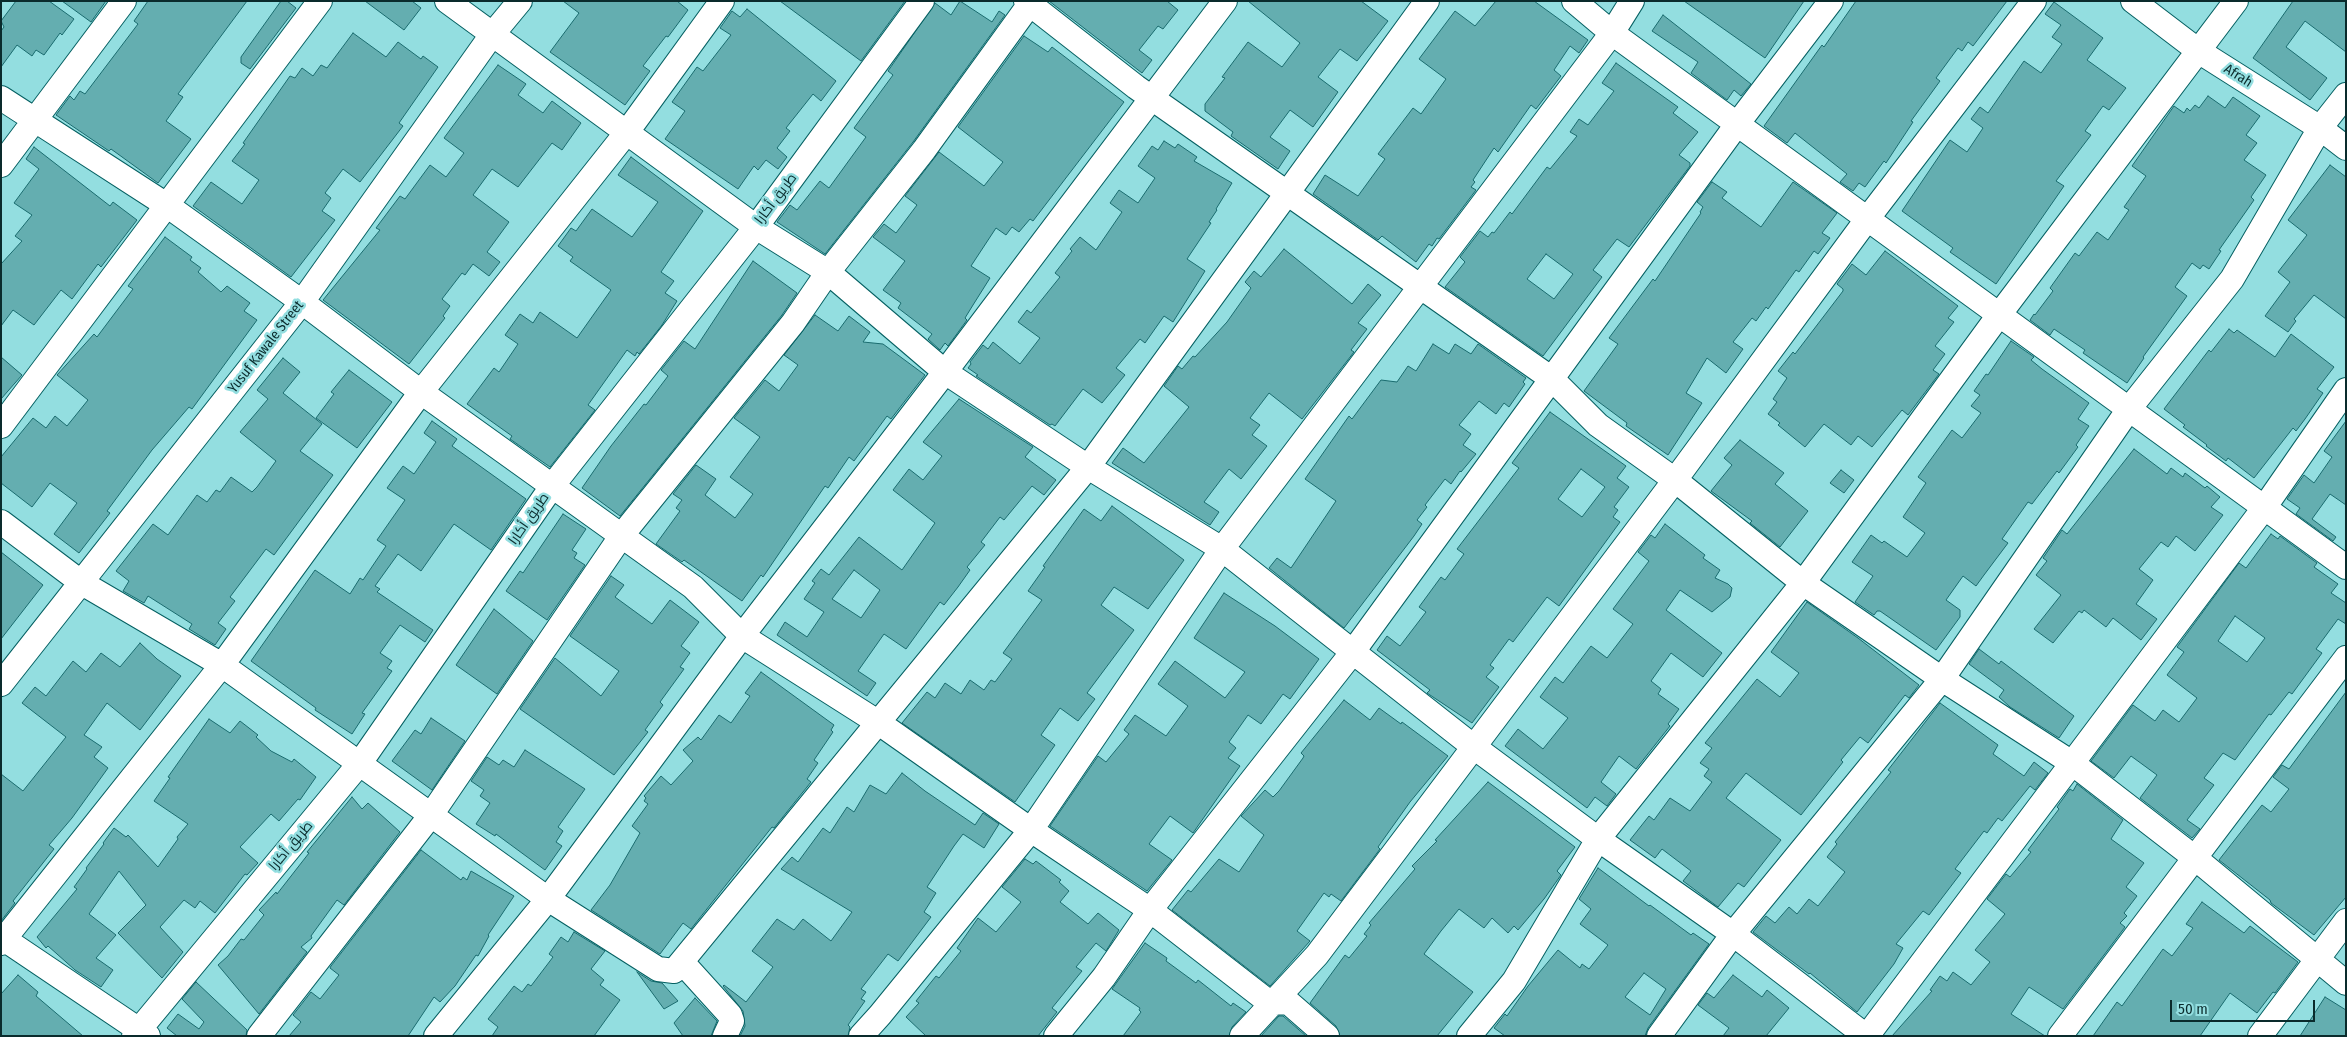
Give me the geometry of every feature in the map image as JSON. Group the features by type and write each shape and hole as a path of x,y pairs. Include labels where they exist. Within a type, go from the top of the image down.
{"street":[{"path":"1,165 124,1"},
{"path":"1,426 320,1"},
{"path":"447,1 491,36 628,132 756,227 828,272 946,372 1088,467 1222,549 1474,747 1598,839 1733,934 1866,1036 2264,508 2346,390"},
{"name":"Yusuf Kawale Street","path":"1,684 302,302 491,36 520,1"},
{"path":"140,1034 2,940 222,665 421,392 628,132 722,1"},
{"name":"طريق أكارا","path":"140,1034 360,763 553,485 756,227 922,1"},
{"path":"436,1036 548,900 742,636 946,372 1226,1"},
{"path":"1,522 82,583 222,665 548,900 658,969 674,971 1088,467 1426,1"},
{"path":"1574,1 1612,33 2346,567"},
{"path":"861,1036 1031,830 1222,549 1422,287 1612,33 1632,1"},
{"path":"1056,1036 1104,977 1150,910 1352,653 1738,123 1831,1"},
{"path":"1242,1036 1270,1003 1317,955 1675,480 1868,218 2034,1"},
{"name":"Afrah","path":"2133,1 2200,52 2320,128 2346,148"},
{"path":"1469,1036 1514,981 1598,839 1803,583 1999,315 2200,52 2236,1"},
{"path":"259,1036 431,815 622,535 793,324 828,272 924,150 1029,2 1136,87 1153,97 1552,379 1598,425 1675,480 1803,583 1942,679 2072,763 2195,858 2346,983"},
{"path":"1659,1036 1733,934 1942,679 2129,409 2232,279 2320,128 2346,95"},
{"path":"1,98 168,206 302,302 421,392 693,587 742,636 879,723 1031,830 1150,910 1270,1003 1288,1002 1327,1036"},
{"path":"2060,1036 2346,658"},
{"path":"2260,1036 2346,921"},
{"path":"682,962 730,1015 732,1021 725,1036"}],"building":[{"path":"16,1 49,1 74,19 62,35 60,33 44,55 36,50 32,56 17,45 1,67 1,31 4,27 1,21"},
{"path":"62,1 106,1 91,22"},
{"path":"148,1 247,1 178,94 183,97 166,121 191,139 158,183 111,149 109,151 56,115 70,96 74,100 80,91 85,94 138,24 134,21"},
{"path":"281,1 287,1 296,8 250,69 241,63 241,57"},
{"path":"365,1 412,1 421,8 404,30"},
{"path":"563,1 677,1 688,10 643,66 650,71 625,105 550,52 579,13"},
{"path":"780,1 905,1 861,61"},
{"path":"960,1 992,22 999,11 1005,15 913,142 825,254 777,222 790,205 797,210 820,181 829,188 866,137 854,128 893,75 888,71 935,3 951,15"},
{"path":"1049,1 1167,1 1178,10 1163,29 1158,26 1139,50 1152,60 1142,73"},
{"path":"1248,1 1361,1 1388,21 1357,61 1340,49 1318,77 1338,92 1313,127 1290,110 1270,137 1290,151 1278,169 1231,136 1233,132 1205,111 1205,104 1225,78 1222,77 1248,42 1282,67 1300,43"},
{"path":"1496,1 1534,1 1588,40 1579,53 1570,46 1554,70 1561,76 1536,109 1531,105 1498,152 1494,148 1473,180 1475,182 1471,187 1476,190 1439,239 1437,238 1432,246 1429,244 1416,262 1382,236 1378,240 1313,194 1325,175 1358,196 1385,159 1378,154 1413,108 1421,114 1446,79 1419,59 1455,11 1475,26"},
{"path":"1684,1 1804,1 1765,58"},
{"path":"1856,1 2007,1 1973,46 1968,42 1962,51 1958,48 1936,78 1940,81 1911,121 1913,122 1886,163 1884,161 1865,187 1859,183 1853,191 1840,182 1847,174 1795,133 1787,143 1764,126"},
{"path":"2293,1 2346,1 2346,52 2305,21 2286,47 2327,78 2310,100 2253,58"},
{"path":"2054,2 2103,38 2087,60 2126,88 2109,110 2103,106 2085,131 2091,135 2056,181 2064,186 1996,284 1950,252 1953,248 1902,211 1950,140 1967,152 1983,128 1971,119 1980,107 1988,113 2024,61 2041,73 2062,44 2052,37 2061,25 2045,14"},
{"path":"747,9 836,81 821,101 813,94 786,128 790,131 777,148 787,157 778,169 766,160 758,170 754,166 738,189 665,139 685,111 672,102 697,67 703,71 731,35 720,28 732,11 740,17"},
{"path":"1663,15 1751,84 1741,96 1734,90 1727,100 1691,73 1698,62 1652,31"},
{"path":"353,33 386,57 398,42 421,59 423,56 438,67 399,123 403,126 360,182 343,169 325,193 331,198 322,211 335,220 291,277 193,206 211,182 242,204 259,180 232,161 245,144 243,143 290,76 295,78 302,68 313,76 321,65 327,68"},
{"path":"1024,36 1048,52 1052,47 1124,102 1033,221 1030,219 1019,232 1012,227 1006,235 996,228 971,266 990,278 965,318 967,320 948,346 945,343 940,350 928,339 932,334 898,308 901,303 883,290 905,261 873,237 884,224 896,233 917,205 905,196 939,152 984,186 1003,162 958,127"},
{"path":"1616,63 1678,107 1673,113 1698,132 1679,155 1690,163 1690,166 1629,247 1617,239 1593,270 1602,277 1543,356 1445,287 1465,262 1460,257 1480,231 1488,237 1492,232 1494,233 1510,212 1512,214 1547,167 1550,169 1577,136 1570,132 1579,119 1588,125 1614,91 1602,83","holes":["1546,254 1573,274 1554,299 1527,279"]},
{"path":"498,65 526,84 518,95 543,113 552,101 581,123 562,150 552,143 518,187 492,169 473,195 509,222 487,252 500,262 489,276 473,264 465,275 462,273 442,299 450,306 443,316 445,318 409,364 323,300 380,230 376,228 400,196 405,199 430,165 446,177 464,153 444,138"},
{"path":"2208,96 2225,108 2233,97 2260,116 2246,135 2257,143 2244,160 2266,175 2251,197 2254,200 2219,250 2221,251 2209,269 2203,265 2200,269 2192,263 2175,287 2187,296 2143,357 2127,383 2083,353 2085,350 2054,329 2050,335 2030,320 2053,291 2050,288 2075,253 2079,256 2097,232 2108,240 2129,210 2124,207 2146,176 2132,166 2174,106 2184,113 2187,108 2190,111 2195,105 2199,108"},
{"path":"1164,141 1175,148 1178,144 1197,157 1194,161 1232,183 1209,222 1211,223 1187,259 1205,271 1173,322 1164,316 1145,343 1140,339 1116,368 1125,375 1102,403 1083,389 1055,426 1050,425 976,376 978,375 968,368 971,364 970,362 983,345 988,349 993,342 1020,364 1040,338 1018,322 1027,310 1031,313 1060,277 1055,273 1080,237 1096,250 1122,212 1110,203 1119,190 1138,203 1155,178 1138,166 1152,146 1158,150"},
{"path":"34,147 110,206 113,202 137,220 101,267 98,264 72,299 61,290 34,325 13,310 1,326 1,264 22,241 15,236 32,215 14,203 39,169 26,159"},
{"path":"631,157 703,211 661,272 674,281 665,293 677,301 662,325 639,354 637,352 635,356 627,350 588,405 595,410 550,467 510,439 512,436 467,404 494,368 499,372 518,344 505,335 520,314 533,323 540,312 577,338 611,290 570,261 573,257 558,246 571,228 576,231 592,209 632,237 658,202 618,175"},
{"path":"2330,165 2346,177 2346,319 2314,295 2294,319 2296,321 2288,332 2265,316 2290,282 2278,272 2307,235 2288,220"},
{"path":"1712,182 1727,192 1722,198 1761,227 1793,182 1837,213 1822,233 1830,238 1818,254 1814,251 1799,272 1796,270 1768,309 1766,307 1756,321 1752,318 1733,342 1743,349 1726,373 1707,358 1686,393 1702,403 1668,455 1626,426 1627,423 1584,391 1618,344 1609,338 1653,279 1655,281 1701,213 1703,207 1697,202"},
{"path":"165,237 192,257 190,260 201,268 198,272 221,292 227,286 250,303 244,311 257,320 192,409 189,407 152,450 107,511 110,513 79,553 54,534 77,503 50,483 32,507 1,483 1,457 33,418 46,428 55,416 67,426 88,400 57,375 94,334 97,337 133,289 128,286"},
{"path":"1284,249 1352,304 1368,284 1381,295 1358,323 1367,329 1351,350 1354,352 1302,419 1269,393 1250,418 1260,425 1252,435 1267,446 1241,479 1229,469 1204,502 1219,512 1210,525 1112,463 1123,448 1144,463 1189,407 1164,386 1178,366 1182,369 1227,322 1251,288 1245,282 1254,271 1261,277"},
{"path":"1885,251 1958,306 1948,318 1954,322 1935,346 1945,354 1933,370 1939,374 1908,415 1902,410 1872,447 1858,436 1851,445 1824,424 1805,447 1778,425 1780,423 1768,414 1777,402 1773,399 1787,378 1778,371 1793,352 1795,354 1843,291 1837,284 1852,264 1866,275"},
{"path":"753,261 797,293 782,315 620,516 582,488 611,446 668,376 661,370 684,341 695,349"},
{"path":"815,315 838,331 849,316 870,332 863,342 883,344 925,375 891,419 887,416 854,461 849,457 828,488 825,486 763,577 761,575 742,601 684,560 682,562 656,544 680,511 676,508 682,500 673,494 696,465 716,479 705,495 735,518 753,494 730,477 760,437 734,418 765,380 779,391 798,365 784,355"},
{"path":"2229,329 2234,333 2237,330 2275,357 2291,334 2334,367 2317,389 2323,393 2305,419 2296,431 2293,428 2254,478 2228,458 2226,461 2206,446 2183,427 2185,425 2164,409 2209,350 2211,352"},
{"path":"2011,341 2034,357 2031,360 2042,369 2089,403 2078,419 2089,426 2076,445 2078,447 2059,473 2057,471 2032,504 2028,502 2002,539 2008,543 1976,586 1963,576 1946,600 1960,610 1960,617 1936,650 1880,611 1877,611 1874,615 1855,602 1873,576 1852,562 1871,535 1882,543 1884,541 1907,557 1925,533 1903,517 1926,483 1918,477 1952,430 1962,438 1981,413 1971,406 1980,395 1974,391 1986,374 1988,375"},
{"path":"1433,344 1449,354 1455,344 1471,354 1478,344 1526,378 1523,382 1525,384 1509,407 1504,403 1496,414 1479,401 1459,425 1471,434 1463,445 1476,454 1451,484 1445,479 1425,505 1427,507 1417,520 1422,524 1344,628 1269,568 1277,558 1291,568 1336,501 1305,479 1349,416 1352,419 1381,380 1397,382 1408,366 1416,371"},
{"path":"1,357 22,375 1,399"},
{"path":"283,358 300,372 283,393 322,424 300,451 333,475 274,555 266,549 230,597 235,601 218,623 226,629 215,645 189,629 192,624 148,596 144,603 123,591 129,581 116,571 153,524 168,535 197,495 207,502 216,490 220,492 231,477 252,492 257,487 276,461 240,432 268,399 257,390"},
{"path":"349,370 392,402 357,448 316,418 334,394 331,392"},
{"path":"959,399 1033,447 1025,457 1056,480 1044,495 1032,486 1004,520 1000,517 981,542 985,545 967,567 970,570 958,587 944,605 940,602 906,649 884,634 858,671 876,683 867,696 777,635 785,622 807,637 824,612 804,599 815,583 812,581 821,569 829,575 859,537 902,570 935,523 893,490 909,469 923,480 942,456 923,442","holes":["854,570 880,590 861,618 832,599"]},
{"path":"1550,412 1626,466 1617,478 1629,487 1614,507 1618,510 1613,517 1620,522 1559,606 1547,597 1513,642 1509,639 1490,665 1494,668 1486,677 1499,687 1472,723 1427,693 1430,690 1377,650 1387,636 1400,646 1426,612 1419,607 1441,577 1445,580 1464,554 1457,549 1519,468 1512,463","holes":["1581,469 1605,487 1582,517 1558,499"]},
{"path":"432,421 457,439 452,446 526,499 491,550 454,524 421,571 398,554 375,586 380,589 377,592 433,630 425,642 400,625 380,653 392,661 387,668 392,671 362,713 365,714 352,734 315,710 316,708 251,661 315,570 350,594 360,578 363,580 386,546 377,540 405,500 387,488 403,466 414,474 436,442 424,433"},
{"path":"2346,421 2346,505 2330,494 2312,519 2336,537 2333,541 2296,514 2300,508 2287,499 2304,475 2314,483 2332,457 2324,451"},
{"path":"1740,440 1784,473 1775,484 1808,511 1780,547 1750,523 1752,521 1711,491 1732,465 1724,458"},
{"path":"2134,449 2167,474 2171,468 2183,477 2185,473 2205,488 2207,486 2220,497 2211,507 2223,515 2195,551 2176,536 2168,547 2161,542 2139,569 2153,580 2136,604 2157,619 2141,640 2113,618 2106,627 2084,610 2082,613 2079,611 2053,643 2034,629 2061,595 2036,575 2047,561 2043,558 2062,530 2067,534"},
{"path":"1841,470 1854,480 1844,493 1830,483"},
{"path":"1112,506 1184,560 1148,609 1114,587 1101,605 1134,630 1087,693 1095,699 1078,721 1060,708 1041,735 1055,745 1015,802 902,723 927,692 935,698 945,683 961,694 970,680 984,690 991,680 995,682 1012,659 1003,653 1042,600 1028,591 1045,567 1043,566 1084,509 1101,521"},
{"path":"563,514 586,529 572,550 577,553 574,558 585,565 547,620 506,591 520,571 523,573"},
{"path":"1665,524 1705,555 1703,558 1720,570 1715,578 1732,588 1730,597 1712,612 1680,590 1666,610 1722,653 1703,677 1671,653 1651,681 1661,689 1658,694 1679,709 1668,724 1670,726 1636,769 1619,756 1601,782 1616,794 1607,806 1595,797 1587,808 1505,746 1518,729 1543,749 1568,718 1540,697 1555,677 1563,683 1591,646 1607,658 1633,624 1613,609 1649,561 1638,552 1651,535 1655,538"},
{"path":"2271,534 2278,539 2280,536 2317,563 2314,567 2338,584 2331,593 2346,603 2346,624 2338,619 2316,649 2322,653 2292,694 2289,692 2271,715 2269,714 2235,760 2223,753 2204,778 2214,785 2187,820 2200,829 2192,838 2140,798 2157,775 2131,756 2114,778 2091,761 2133,705 2155,721 2163,710 2179,722 2197,698 2167,675 2184,652 2177,647 2239,563 2246,568","holes":["2235,616 2265,638 2247,662 2218,641"]},
{"path":"1,552 43,585 1,639"},
{"path":"611,576 624,585 615,597 652,624 670,600 699,622 681,646 690,653 680,667 684,669 660,702 663,705 645,730 648,732 614,775 520,709 555,658 601,696 619,671 570,636"},
{"path":"1224,593 1275,626 1319,659 1290,699 1283,694 1261,724 1248,715 1229,742 1236,748 1228,758 1240,766 1193,833 1170,816 1149,844 1172,860 1147,891 1050,826 1098,756 1106,762 1129,734 1124,730 1135,715 1166,736 1188,706 1158,684 1175,661 1225,698 1245,672 1194,638"},
{"path":"1807,602 1919,685 1909,698 1905,695 1868,743 1860,737 1841,760 1843,762 1801,815 1746,773 1726,798 1781,840 1744,887 1738,883 1718,907 1683,881 1691,871 1662,849 1655,858 1630,840 1649,816 1654,820 1670,798 1690,811 1712,782 1704,776 1709,769 1700,763 1712,748 1705,743 1757,679 1780,697 1799,673 1771,652"},
{"path":"494,609 533,641 497,694 456,665"},
{"path":"140,643 157,659 181,676 140,730 107,703 84,735 102,747 94,757 108,768 72,818 49,845 54,849 13,901 15,903 1,921 1,774 23,791 66,737 22,703 35,687 46,696 73,661 86,672 101,653 120,667"},
{"path":"1979,649 1999,664 2001,661 2074,716 2059,738 2010,707 1999,697 2004,690 1969,664"},
{"path":"761,672 834,725 831,730 833,732 814,760 818,763 807,779 811,782 774,828 772,827 691,929 683,923 660,954 591,910 610,885 640,833 632,826 648,804 644,801 646,798 644,796 661,776 671,785 693,761 683,750 698,737 701,740 719,715 731,723 750,696 745,693"},
{"path":"2346,692 2346,897 2314,935 2271,903 2270,900 2219,860 2262,805 2271,812 2289,789 2273,777 2282,765 2289,769"},
{"path":"1344,700 1370,720 1379,708 1401,724 1402,722 1448,756 1410,802 1378,847 1380,849 1341,901 1331,894 1329,897 1324,893 1297,931 1310,941 1270,986 1172,910 1188,890 1191,892 1219,859 1239,872 1264,835 1241,816 1265,790 1273,797 1279,791 1303,758 1304,756 1301,753"},
{"path":"1940,703 1998,745 1993,754 2024,776 2034,762 2048,773 2035,790 2030,786 2002,821 1998,818 1987,833 1984,831 1955,869 1961,873 1929,915 1923,911 1896,944 1903,948 1894,964 1857,1012 1810,973 1753,932 1766,916 1775,923 1789,907 1797,914 1809,899 1818,906 1845,872 1827,857 1837,844 1835,842 1891,772 1888,770"},
{"path":"431,718 465,741 432,790 392,761 415,730 421,734"},
{"path":"209,719 230,733 240,721 258,735 256,737 271,751 292,762 294,759 316,777 300,800 298,799 279,821 271,814 240,847 258,863 247,875 245,874 215,913 200,901 195,908 184,900 160,927 183,952 162,978 118,933 146,905 119,871 89,914 116,935 96,958 113,970 101,987 75,970 48,946 46,948 37,937 77,889 74,887 114,828 126,837 128,835 158,867 178,839 177,837 188,824 154,801 170,778 168,777"},
{"path":"525,750 585,789 558,827 563,831 556,842 562,846 545,870 496,834 495,836 476,824 490,803 480,796 484,790 471,781 487,757 499,765 503,760 514,767"},
{"path":"902,773 975,825 983,813 999,824 984,848 963,834 954,846 927,887 936,893 924,912 931,917 898,961 888,954 861,989 866,992 861,999 865,1001 848,1025 850,1027 848,1036 740,1036 745,1026 743,1011 723,986 746,1002 773,967 752,951 777,919 794,930 803,919 831,941 852,912 781,869 792,857 798,862 823,828 830,833 847,807 854,812 870,785 886,794"},
{"path":"1488,782 1575,847 1557,871 1561,875 1518,930 1514,926 1508,933 1492,918 1484,928 1459,909 1441,931 1424,954 1473,992 1437,1036 1340,1036 1336,1026 1310,1003 1345,955 1349,958 1367,936 1364,934 1371,925 1369,923 1415,869 1412,866 1437,841 1435,840"},
{"path":"2077,784 2123,820 2111,839 2144,863 2126,887 2137,896 2124,913 2127,916 2120,923 2125,927 2063,1009 2029,987 2011,1014 2045,1036 1892,1036 1932,991 1930,990 1940,976 1947,981 1953,972 1971,985 1990,962 1975,950 2005,914 1987,899 2006,874 2010,877 2031,852 2028,850 2059,809 2057,807 2070,789 2073,791"},
{"path":"352,797 362,809 368,803 400,832 344,905 337,900 311,936 312,938 301,947 307,952 259,1014 218,965 228,956 241,939 244,940 264,915 259,910 276,892 277,894 309,853 307,852"},
{"path":"421,850 461,880 463,877 467,880 471,871 514,896 488,935 478,956 476,955 455,986 440,1002 434,997 408,1036 289,1036 301,1022 293,1015 311,992 320,999 339,975 330,968 331,966"},
{"path":"1025,859 1033,864 1036,861 1061,880 1059,882 1069,891 1060,902 1088,924 1098,913 1119,930 1106,951 1096,943 1076,967 1082,971 1052,1008 1057,1012 1038,1036 926,1036 906,1017 919,1003 916,1001 936,976 939,978 961,951 957,948 978,918 996,932 1021,902 1002,887"},
{"path":"1598,868 1691,935 1693,933 1709,944 1648,1028 1645,1036 1505,1036 1494,1028 1505,1014 1507,1016 1528,986 1558,950 1580,968 1582,964 1589,969 1608,945 1580,924 1591,909 1579,899","holes":["1644,973 1666,989 1650,1015 1625,997"]},
{"path":"2202,902 2244,933 2250,926 2298,962 2275,993 2273,992 2257,1013 2230,993 2200,1036 2093,1036 2117,1002 2122,1006 2163,949 2172,956 2193,928 2186,924"},
{"path":"574,932 605,951 591,969 604,980 600,985 620,1000 594,1036 492,1036 498,1027 488,1019 514,986 522,992 528,984 531,986 553,957 549,954 561,937 568,942"},
{"path":"1145,943 1167,958 1166,961 1196,983 1198,980 1231,1006 1233,1003 1246,1012 1232,1027 1229,1036 1123,1036 1141,1012 1140,1008 1112,989"},
{"path":"637,972 651,981 662,983 678,1001 664,1009"},
{"path":"18,975 38,992 36,996 83,1036 1,1036 1,994"},
{"path":"1733,975 1762,997 1767,990 1789,1008 1766,1036 1723,1036 1729,1028 1698,1005 1707,993 1714,998"},
{"path":"196,982 247,1030 246,1036 177,1036 167,1028 178,1014 199,1029 204,1022 182,999"},
{"path":"2325,997 2346,1010 2346,1036 2300,1036"},
{"path":"695,998 717,1021 711,1036 683,1036 674,1023"},
{"path":"1279,1016 1283,1016 1306,1036 1261,1036"}]}
